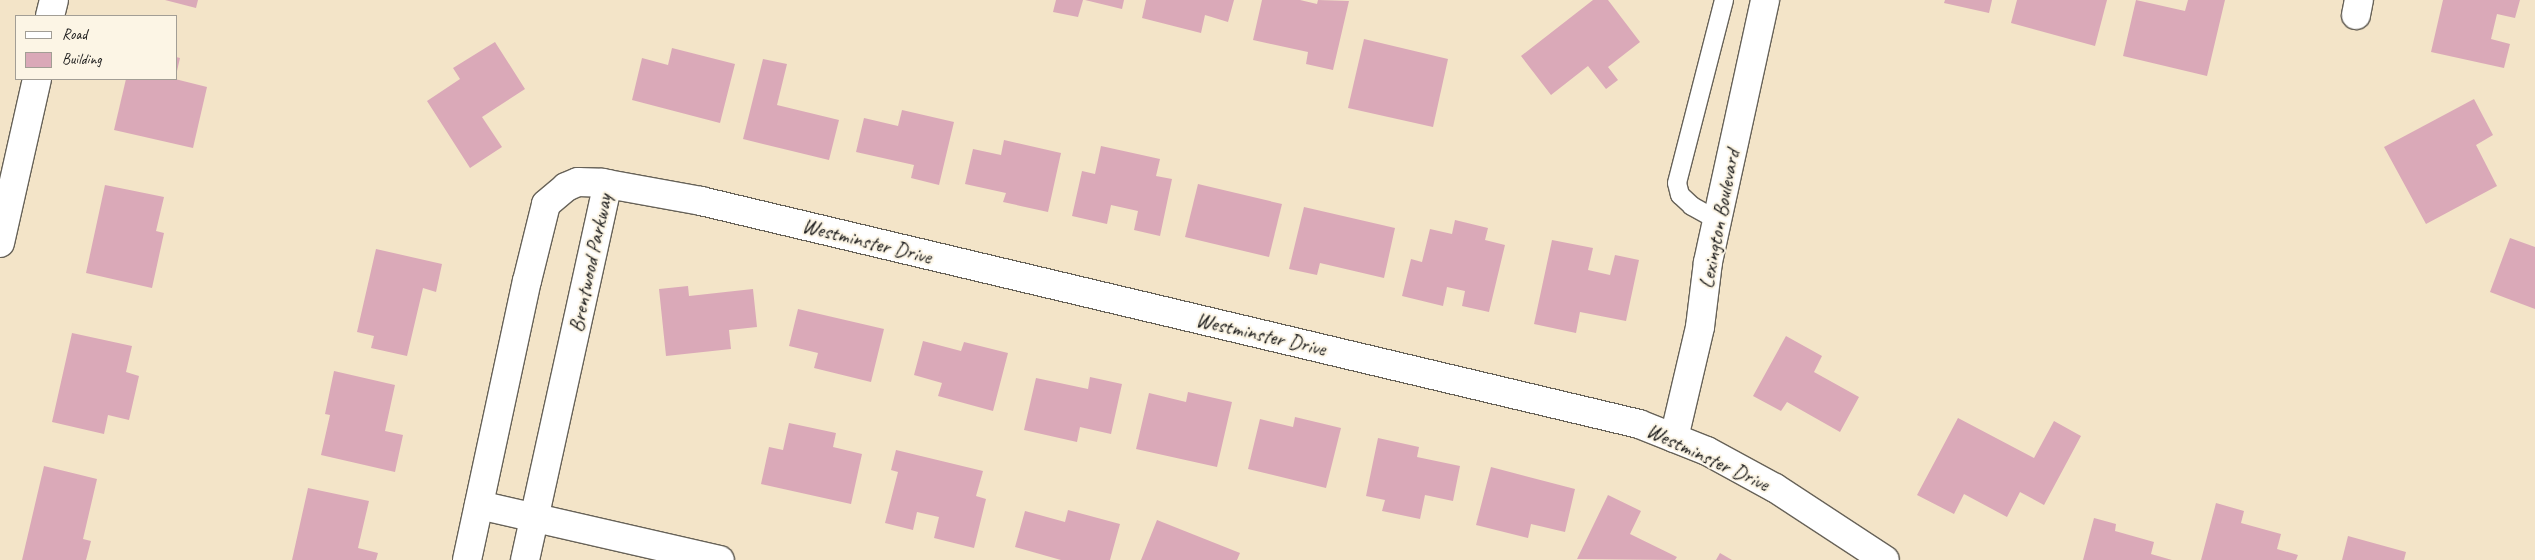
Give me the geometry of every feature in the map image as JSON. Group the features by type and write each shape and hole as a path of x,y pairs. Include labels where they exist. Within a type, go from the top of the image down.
{"street":[{"path":"50,15 54,0"},
{"name":"Lexington Boulevard","path":"1674,438 1700,327 1708,262 1765,0"},
{"path":"0,243 36,80"},
{"name":"Brentwood Parkway","path":"467,560 527,281 546,204 566,187 578,182 608,184 525,560"},
{"name":"Westminster Drive","path":"608,184 710,203 1639,424 1707,451 1774,488 1885,560"},
{"path":"479,506 720,560"}],"lane":[{"path":"1717,220 1692,206 1680,195 1677,183 1724,0"}],"building":[{"path":"165,0 198,0 196,8"},
{"path":"1056,0 1083,0 1078,17 1053,12"},
{"path":"1085,0 1124,0 1122,9"},
{"path":"1146,0 1234,0 1228,22 1205,15 1201,33 1142,18"},
{"path":"1262,0 1300,0 1317,4 1318,0 1349,1 1333,70 1306,64 1308,52 1253,40"},
{"path":"1593,0 1608,0 1640,42 1608,67 1618,80 1606,89 1588,66 1551,95 1521,56"},
{"path":"1945,0 1992,0 1989,13 1944,3"},
{"path":"2017,0 2107,0 2095,46 2011,23"},
{"path":"2136,0 2185,11 2188,0 2225,0 2207,76 2123,56"},
{"path":"2443,0 2520,0 2515,18 2497,14 2491,39 2510,44 2504,68 2431,52"},
{"path":"1364,39 1448,59 1433,127 1348,108"},
{"path":"495,42 525,89 482,117 502,147 470,168 427,101 460,79 453,68"},
{"path":"672,48 735,64 720,123 632,100 642,58 668,65"},
{"path":"763,59 787,64 777,105 839,120 829,160 743,139"},
{"path":"126,80 178,80 207,87 193,148 114,130"},
{"path":"2474,99 2493,135 2476,145 2497,186 2426,224 2384,147"},
{"path":"902,110 954,122 939,185 911,178 914,165 856,152 864,118 898,126"},
{"path":"1004,140 1061,153 1048,212 1003,202 1006,193 965,184 973,149 1001,155"},
{"path":"1101,146 1160,159 1156,176 1172,179 1160,236 1134,230 1138,211 1111,205 1107,224 1072,216 1082,171 1095,174"},
{"path":"1198,184 1282,204 1269,257 1185,237"},
{"path":"105,185 164,197 156,231 164,233 152,288 86,273"},
{"path":"1304,207 1395,228 1384,278 1320,263 1317,275 1289,269"},
{"path":"1455,220 1488,228 1485,240 1505,245 1489,312 1462,306 1465,291 1447,287 1443,306 1402,296 1411,259 1422,262 1430,229 1452,234"},
{"path":"2510,238 2535,247 2535,309 2490,292"},
{"path":"1552,240 1593,248 1588,270 1610,275 1615,255 1639,260 1626,321 1580,312 1576,333 1534,324"},
{"path":"376,249 442,264 436,292 423,288 407,356 371,348 374,336 357,332"},
{"path":"688,286 689,296 753,289 757,327 729,330 731,349 666,356 659,289"},
{"path":"798,309 884,329 871,382 814,368 818,353 789,346"},
{"path":"72,333 132,346 126,372 139,376 129,420 108,415 104,434 52,422"},
{"path":"1786,336 1822,356 1814,372 1859,397 1840,432 1787,402 1781,411 1753,396"},
{"path":"923,341 961,351 964,342 1008,353 993,411 938,396 942,383 914,375"},
{"path":"334,371 395,385 385,431 403,435 395,472 321,455 330,415 325,414"},
{"path":"1090,377 1122,384 1111,434 1080,427 1077,442 1024,430 1036,378 1088,389"},
{"path":"1188,392 1232,402 1217,467 1136,449 1149,393 1186,402"},
{"path":"1295,417 1341,428 1326,488 1248,469 1260,419 1293,427"},
{"path":"1958,418 2034,458 2054,421 2081,436 2044,505 2020,492 2007,517 1964,494 1954,514 1917,495"},
{"path":"789,423 836,433 833,447 862,454 851,504 761,484 769,447 783,450"},
{"path":"1378,438 1419,447 1417,457 1460,466 1453,501 1425,495 1420,519 1382,511 1385,500 1366,496"},
{"path":"896,450 983,471 976,496 986,499 974,548 934,538 939,517 917,512 913,530 885,523 898,472 891,470"},
{"path":"44,466 97,479 83,539 91,541 86,560 22,560"},
{"path":"1491,467 1575,489 1565,532 1531,524 1528,538 1476,525"},
{"path":"308,488 369,501 358,548 378,553 376,560 292,560"},
{"path":"1608,495 1641,511 1630,534 1677,557 1675,560 1577,559"},
{"path":"2216,503 2244,511 2241,523 2281,534 2277,549 2298,555 2296,560 2201,560"},
{"path":"1068,510 1120,524 1110,560 1061,560 1015,547 1025,511 1065,522"},
{"path":"2094,518 2116,524 2115,531 2154,542 2151,554 2172,560 2083,560"},
{"path":"1157,520 1240,553 1237,560 1141,560"},
{"path":"2348,536 2406,552 2404,560 2342,560"},
{"path":"1720,553 1732,560 1716,560"}]}
